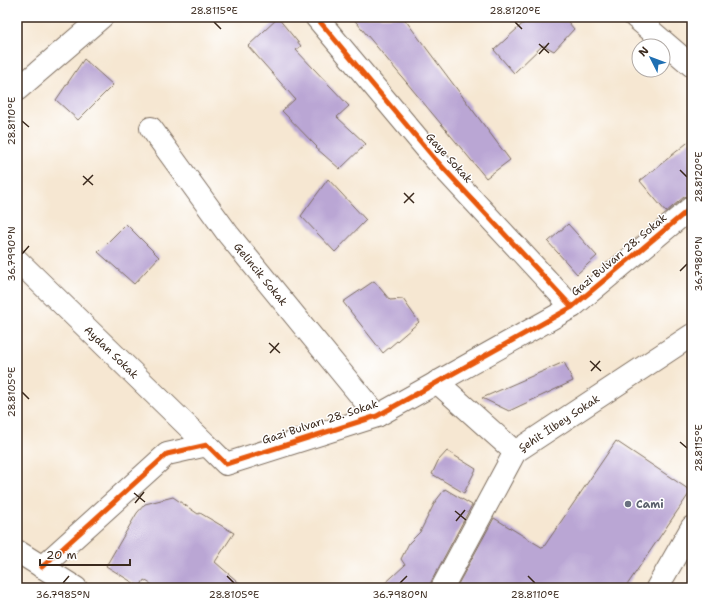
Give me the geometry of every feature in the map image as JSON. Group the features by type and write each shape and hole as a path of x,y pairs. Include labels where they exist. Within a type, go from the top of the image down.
{"street":[{"path":"17,90 102,17"},
{"name":"Gaye Sokak","path":"316,17 435,159 572,307"},
{"path":"635,17 692,66"},
{"name":"Gelincik Sokak","path":"151,128 228,234 377,416"},
{"name":"Gazi Bulvarı 28. Sokak","path":"207,445 226,464 377,416 572,307 692,207"},
{"name":"Aydan Sokak","path":"17,260 207,445"},
{"name":"Şehit İlbey Sokak","path":"442,588 515,452 692,335"},
{"path":"437,382 515,452"},
{"path":"42,567 167,454 207,445"},
{"path":"657,588 692,527"},
{"path":"17,551 76,588"}],"building":[{"path":"352,17 403,17 510,160 486,178"},
{"path":"530,17 564,17 574,29 554,51 543,45 514,73 494,50"},
{"path":"278,18 301,46 296,50 349,106 337,117 366,144 340,169 316,148 317,147 282,111 295,99 248,46"},
{"path":"84,59 113,85 78,120 56,100"},
{"path":"692,139 692,195 684,197 666,212 640,181"},
{"path":"328,179 366,220 335,252 301,216"},
{"path":"126,224 159,257 134,284 98,252"},
{"path":"568,224 597,256 577,274 548,242"},
{"path":"374,281 390,300 403,299 419,322 383,353 343,302"},
{"path":"564,362 573,381 509,411 482,398"},
{"path":"616,441 691,491 625,588 456,588 494,518 543,548"},
{"path":"447,451 476,469 464,493 432,474 438,461"},
{"path":"445,489 472,505 431,582 430,588 380,588 405,565 401,559 409,543 420,532 435,502"},
{"path":"173,497 198,514 200,513 234,533 215,562 245,588 158,588 144,580 140,587 106,566 137,513 145,504"}],"cycle path":[{"path":"316,17 435,159 572,307"},
{"path":"42,567 167,454 207,445 226,464 377,416 572,307 692,207"}],"place":[{"name":"Cami","path":"628,504"}]}
